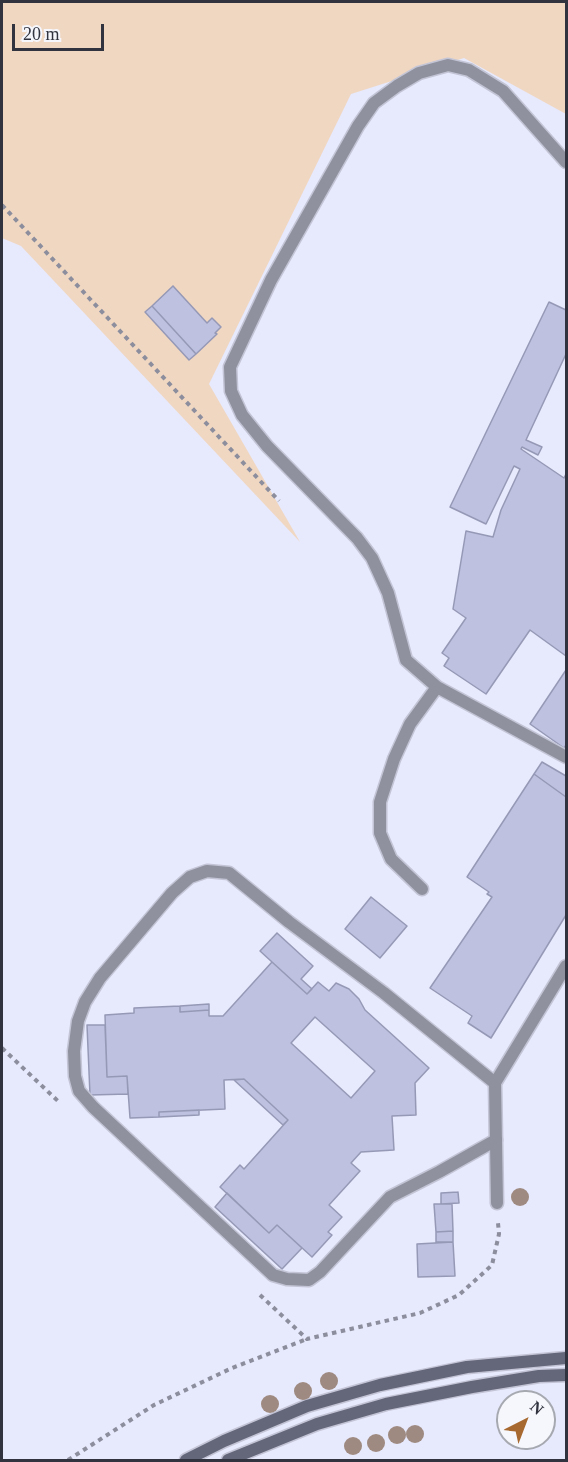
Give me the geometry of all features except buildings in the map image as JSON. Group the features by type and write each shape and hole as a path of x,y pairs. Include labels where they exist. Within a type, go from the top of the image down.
{"main road":[{"path":"186,1461 224,1441 308,1406 380,1385 467,1367 567,1358"},
{"path":"228,1461 317,1424 386,1404 539,1376 567,1375"}],"street":[{"path":"567,162 503,91 469,70 448,65 419,73 397,86 374,103 358,126 271,280 230,367 231,391 242,415 267,446 357,538 372,558 388,593 406,660 437,687 567,757"},
{"path":"422,889 391,859 380,833 380,802 394,759 410,724 437,687"},
{"path":"495,1083 384,993 289,922 229,873 207,871 190,877 172,893 100,978 85,1002 78,1021 74,1051 75,1076 79,1091 93,1107 273,1275 287,1279 309,1280 315,1276 390,1197 440,1172 495,1140"},
{"path":"497,1203 495,1083 567,966"}],"path":[{"path":"2,205 279,501"},
{"path":"68,1461 154,1406 232,1368 307,1339"}],"shaded area":[{"path":"2,2 566,2 566,114 464,58 351,94 209,384 300,542 21,246 2,238"}]}
